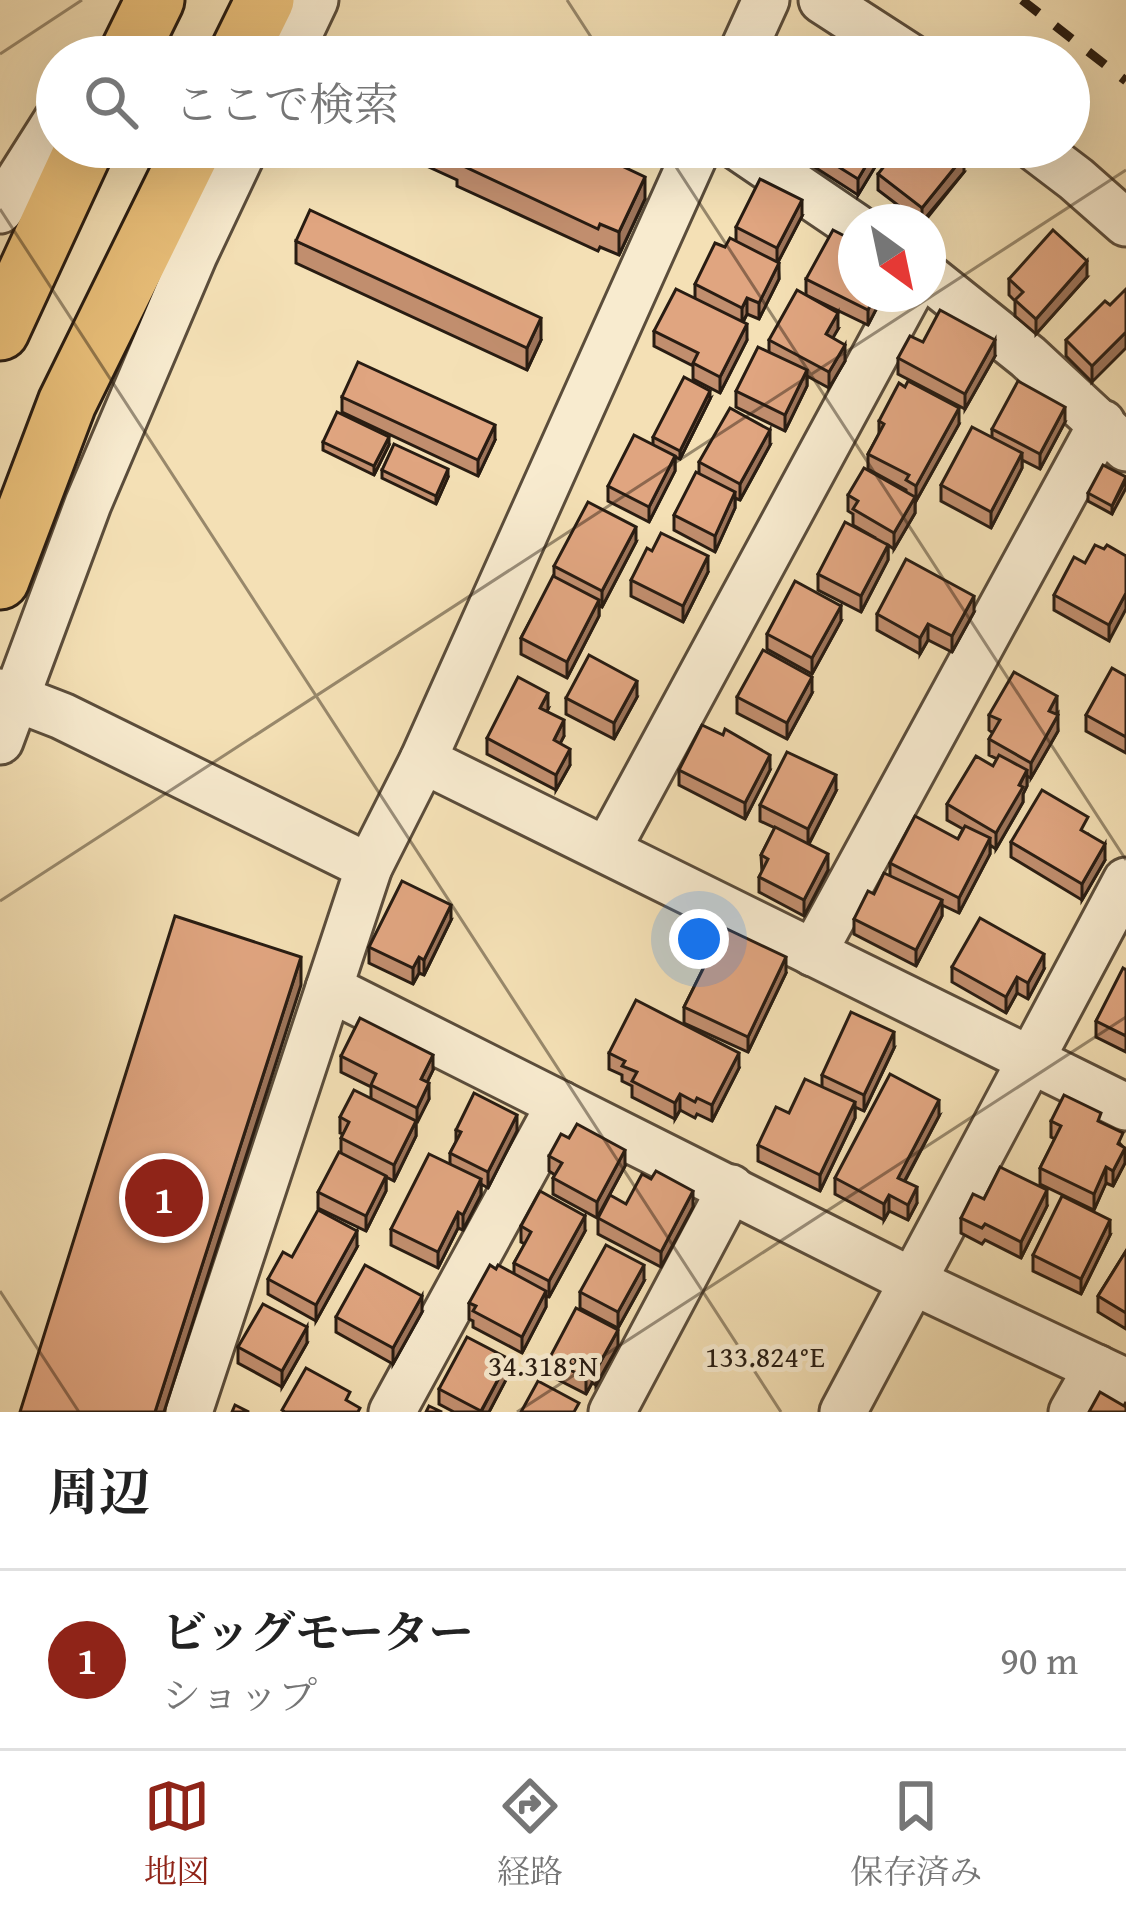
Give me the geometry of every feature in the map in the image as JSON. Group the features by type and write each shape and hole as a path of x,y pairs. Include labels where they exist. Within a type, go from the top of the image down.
{"main road":[{"path":"138,36 155,0"},
{"path":"247,36 265,0"},
{"path":"0,331 75,168"},
{"path":"0,580 67,403 183,168"}],"street":[{"path":"113,36 137,0"},
{"path":"298,36 315,0"},
{"path":"750,36 766,0"},
{"path":"822,0 878,36"},
{"path":"0,210 36,151"},
{"path":"0,741 8,695 235,168"},
{"path":"189,1412 369,867 423,760 689,168"},
{"path":"769,168 838,215"},
{"path":"1062,168 1126,223"},
{"path":"813,953 1114,436 1028,357 946,292"},
{"path":"607,850 898,312"},
{"path":"8,695 62,716 369,867"},
{"path":"423,760 1126,1107"},
{"path":"843,1412 1126,881"},
{"path":"329,988 914,1282 1112,1375 1072,1412"},
{"path":"392,1412 560,1104"},
{"path":"611,1412 731,1188"}],"building":[{"path":"468,168 626,168 645,177 619,232 600,224 598,229"},
{"path":"840,168 865,168 858,179"},
{"path":"883,168 954,168 925,204 917,204 878,174"},
{"path":"760,179 802,200 777,248 736,227"},
{"path":"310,210 541,318 527,348 296,241"},
{"path":"833,230 838,233 838,295 806,279"},
{"path":"1053,230 1087,261 1036,319 1015,300 1023,292 1009,279"},
{"path":"730,238 779,263 759,303 747,298 742,308 695,284 715,243 725,247"},
{"path":"676,289 747,324 720,377 693,363 698,353 654,331"},
{"path":"1126,289 1126,332 1092,366 1066,340 1105,301 1110,305"},
{"path":"797,290 838,313 826,334 845,345 829,372 769,340"},
{"path":"939,312 995,340 965,394 898,358 910,336 923,342"},
{"path":"758,347 807,370 785,415 736,391"},
{"path":"358,362 495,425 478,460 342,397"},
{"path":"684,377 710,391 680,451 653,437"},
{"path":"908,381 959,408 916,486 906,480 909,475 868,454 899,383 905,387"},
{"path":"1018,381 1065,407 1040,454 992,429"},
{"path":"730,408 770,430 740,484 699,462"},
{"path":"337,412 389,437 374,466 323,442"},
{"path":"972,427 1022,453 991,512 941,485"},
{"path":"634,435 675,456 649,507 608,486"},
{"path":"394,444 448,469 436,496 382,470"},
{"path":"1103,465 1126,477 1112,506 1088,493"},
{"path":"864,468 915,497 894,533 853,509 858,501 848,495"},
{"path":"696,472 735,492 715,536 674,515"},
{"path":"588,502 636,527 602,591 554,566"},
{"path":"845,522 888,545 861,596 818,574"},
{"path":"661,533 708,556 683,606 631,580 647,548 652,551"},
{"path":"1095,545 1104,549 1107,545 1126,556 1126,593 1109,625 1054,595 1074,557 1085,563"},
{"path":"906,559 974,596 952,636 928,624 920,638 877,614"},
{"path":"553,576 599,600 567,662 521,638"},
{"path":"795,581 841,606 812,658 767,634"},
{"path":"763,650 812,677 787,723 737,697"},
{"path":"589,655 637,681 614,723 566,698"},
{"path":"1112,668 1126,676 1126,737 1086,715"},
{"path":"1014,672 1057,696 1049,711 1058,715 1031,763 989,739 1000,720 989,715"},
{"path":"518,677 548,693 540,708 564,720 554,740 570,749 556,775 487,738"},
{"path":"702,725 723,735 725,729 770,755 745,803 679,770"},
{"path":"787,752 836,775 808,829 760,805"},
{"path":"999,755 1027,770 1019,785 1023,787 996,833 947,804 976,756 993,766"},
{"path":"1042,790 1088,817 1081,830 1105,844 1082,884 1011,842"},
{"path":"915,816 958,839 965,826 990,838 959,898 890,863"},
{"path":"775,827 828,854 804,900 759,877 768,859 761,855"},
{"path":"884,873 942,900 916,950 854,919"},
{"path":"402,881 451,905 424,960 419,957 413,968 369,947"},
{"path":"175,916 301,957 155,1412 20,1412"},
{"path":"980,918 1044,954 1028,983 1017,977 1006,997 952,967"},
{"path":"727,929 786,957 748,1037 684,1007 710,955 706,953 714,935 723,938"},
{"path":"1123,968 1126,970 1126,1036 1096,1021"},
{"path":"636,1000 739,1053 712,1105 680,1094 675,1103 632,1081 637,1072 609,1053"},
{"path":"851,1012 894,1032 864,1095 822,1075"},
{"path":"360,1018 433,1055 421,1079 429,1083 417,1108 371,1085 376,1074 341,1056"},
{"path":"890,1074 939,1100 898,1178 917,1187 908,1205 889,1195 884,1204 835,1178"},
{"path":"805,1079 855,1102 820,1175 758,1145 776,1107 789,1113"},
{"path":"354,1090 416,1121 394,1165 341,1138 349,1122 340,1117"},
{"path":"474,1093 517,1115 488,1172 450,1153"},
{"path":"1064,1095 1101,1113 1098,1121 1123,1133 1118,1144 1125,1148 1113,1171 1106,1167 1094,1194 1040,1168 1061,1126 1051,1121"},
{"path":"577,1124 625,1150 597,1202 553,1178 562,1163 549,1156 561,1134 569,1138"},
{"path":"339,1152 386,1176 366,1216 318,1192"},
{"path":"429,1154 481,1179 438,1252 391,1229"},
{"path":"1000,1167 1047,1190 1021,1242 961,1218 973,1194 984,1199"},
{"path":"656,1171 693,1191 661,1252 598,1218 610,1195 626,1204 642,1174 651,1179"},
{"path":"540,1191 585,1216 549,1281 514,1263 531,1232 521,1226"},
{"path":"1062,1196 1110,1220 1081,1279 1033,1255"},
{"path":"318,1210 357,1231 316,1305 268,1279 283,1252 292,1257"},
{"path":"606,1245 644,1265 618,1312 580,1292"},
{"path":"1126,1251 1126,1313 1098,1296"},
{"path":"365,1265 422,1296 393,1348 336,1317"},
{"path":"490,1265 546,1291 522,1337 473,1311 476,1306 469,1303"},
{"path":"263,1304 307,1327 282,1371 238,1347"},
{"path":"576,1308 618,1330 596,1370 592,1367 586,1378 549,1359"},
{"path":"467,1337 509,1359 481,1411 439,1389"},
{"path":"306,1368 350,1392 346,1400 360,1408 358,1412 282,1410"},
{"path":"538,1381 579,1403 574,1412 521,1412"},
{"path":"1100,1392 1124,1406 1126,1402 1126,1412 1089,1412"}],"railway":[{"path":"1022,0 1068,36"},
{"path":"1090,53 1126,81"}],"place":[{"name":"ビッグモーター","path":"164,1198"}]}
